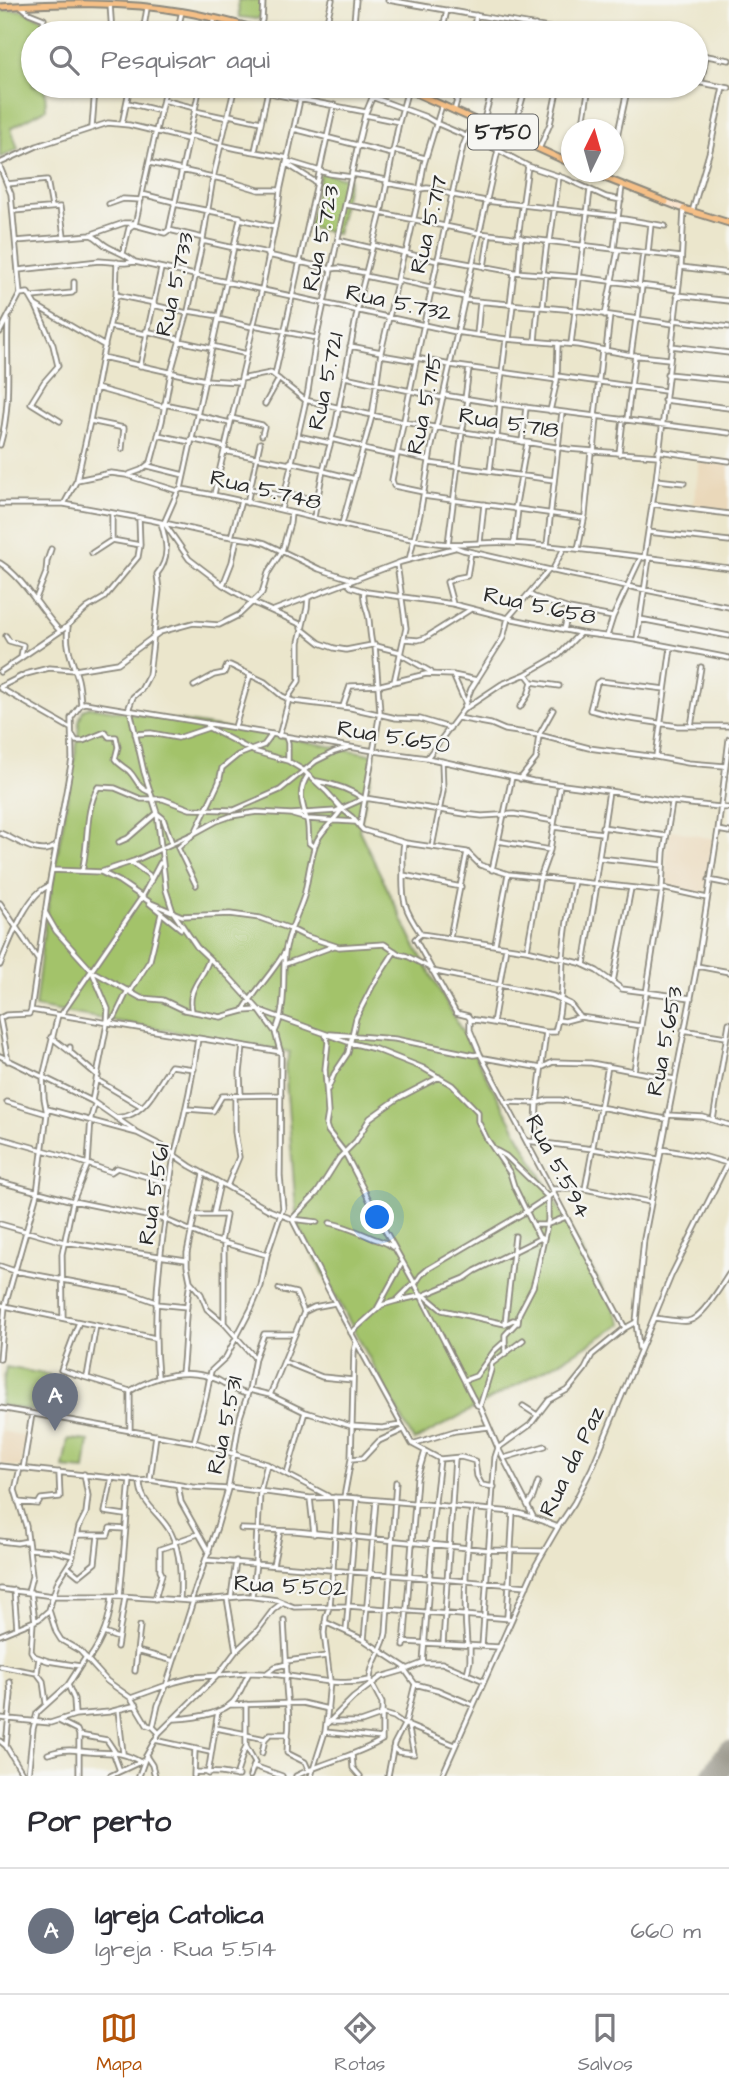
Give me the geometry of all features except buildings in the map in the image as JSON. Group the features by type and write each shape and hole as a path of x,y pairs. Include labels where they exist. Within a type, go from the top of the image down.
{"main road":[{"path":"0,7 69,3 110,4 181,11 225,21"},
{"name":"5750","path":"427,98 561,159"},
{"path":"616,182 691,212 729,222"},
{"path":"684,209 729,222"}],"street":[{"path":"261,21 263,0"},
{"path":"327,21 332,0"},
{"path":"354,21 356,0"},
{"path":"388,0 511,21"},
{"path":"110,4 111,21"},
{"path":"21,6 29,13 43,18 43,21"},
{"path":"145,21 147,8"},
{"path":"445,21 447,10"},
{"path":"179,21 181,11"},
{"path":"475,21 476,15"},
{"path":"708,56 729,60"},
{"path":"691,212 726,87 708,84"},
{"path":"92,127 94,98"},
{"path":"122,124 129,98"},
{"path":"169,230 197,98"},
{"name":"Rua 5.733","path":"148,466 187,312 213,178 233,98"},
{"path":"255,151 266,98"},
{"path":"295,98 399,122"},
{"name":"Rua 5.723","path":"281,510 309,391 316,338 358,144 372,98"},
{"path":"374,98 426,117 528,166 559,176 606,197 621,200"},
{"name":"Rua 5.721","path":"314,517 405,98"},
{"path":"454,111 458,98"},
{"path":"483,123 490,98"},
{"path":"512,136 523,98"},
{"path":"539,149 550,124 555,98"},
{"path":"584,119 587,98"},
{"path":"621,119 625,98"},
{"path":"214,494 262,289 301,99"},
{"path":"135,224 163,100 229,117 261,122"},
{"path":"128,103 161,111"},
{"path":"342,524 372,416 381,354 414,220 426,158 442,105"},
{"path":"102,357 205,380 240,380 268,373 275,375 334,106"},
{"name":"Rua 5.717","path":"424,494 393,485 392,480 422,325 467,136 474,119"},
{"path":"0,332 20,294 11,194 0,165 25,151 108,123 187,139 188,137 247,152 255,151 320,171 427,188 486,201 618,217 664,226"},
{"path":"294,129 426,158"},
{"name":"Rua 5.715","path":"409,560 502,132"},
{"path":"287,161 317,183"},
{"path":"150,163 259,190 280,191"},
{"path":"490,471 528,166"},
{"path":"535,341 559,176"},
{"path":"7,184 47,180 52,208"},
{"path":"578,549 592,452 622,186"},
{"path":"570,344 590,190"},
{"path":"142,194 275,227"},
{"path":"109,204 123,199 141,200"},
{"path":"346,205 479,233 681,257"},
{"path":"13,211 60,207 64,236"},
{"path":"636,640 645,589 644,558 681,267 684,209"},
{"path":"194,1442 212,1369 226,1357 237,1339 261,1286 267,1255 282,1214 281,1052 275,1032 259,1010 184,931 173,912 161,862 157,813 129,710 133,697 141,690 149,675 159,590 157,574 166,562 163,523 184,475 240,219"},
{"path":"16,241 90,235 121,223 135,224 331,269 339,268 398,281 480,302 575,310 637,320 729,327"},
{"path":"125,254 130,225 135,224"},
{"path":"619,454 651,224"},
{"path":"484,267 489,234"},
{"name":"Rua 5.732","path":"90,235 135,262 422,325 477,335 570,344 669,359"},
{"path":"338,240 438,260 516,272 579,277 729,301"},
{"path":"19,270 99,261 135,262"},
{"path":"64,505 77,480 90,421 116,295 117,262"},
{"path":"681,267 729,273"},
{"path":"140,366 161,268"},
{"path":"32,297 72,293 74,282"},
{"path":"20,294 28,293 32,297 53,345 58,366 31,403 60,421"},
{"path":"116,295 316,338"},
{"path":"477,335 480,302"},
{"path":"35,304 106,346"},
{"path":"0,445 5,429 8,393 9,317"},
{"path":"110,327 247,354"},
{"path":"550,411 557,378 558,344"},
{"path":"350,346 381,354 469,368 665,391"},
{"path":"671,346 729,353"},
{"path":"451,546 469,368"},
{"path":"667,374 729,380"},
{"name":"Rua 5.718","path":"275,375 305,400 403,422 592,452 658,453 729,461"},
{"path":"345,377 443,397 729,433"},
{"path":"265,404 279,379"},
{"path":"96,388 164,406 261,425 264,427 262,435"},
{"path":"664,400 729,408"},
{"path":"514,543 526,407"},
{"path":"547,546 562,412"},
{"path":"90,421 124,428 122,449"},
{"path":"158,435 356,479"},
{"path":"297,436 458,467 554,480"},
{"path":"247,503 260,443"},
{"path":"126,475 148,466 184,475"},
{"name":"Rua 5.748","path":"77,480 111,473 126,475 179,490 214,494 550,570 729,607"},
{"path":"656,480 684,483"},
{"path":"250,488 317,500"},
{"path":"424,494 584,518"},
{"path":"231,537 240,501"},
{"path":"0,504 64,505 265,543 299,561 354,580"},
{"path":"480,542 484,504"},
{"path":"652,504 729,514"},
{"path":"112,513 112,540"},
{"path":"0,687 26,674 49,667 75,670 118,663 160,632 193,623 219,625 239,615 262,593 268,573 282,551 291,513"},
{"path":"0,673 69,625 86,608 104,598 136,561 140,545 139,518"},
{"path":"163,523 190,559 252,603 302,627 320,643 351,650 374,645 400,653 433,674"},
{"path":"648,532 729,541"},
{"path":"223,584 232,562 237,538"},
{"path":"92,553 112,540 140,545"},
{"name":"Rua 5.748","path":"272,611 451,546 480,542 578,549 729,568"},
{"path":"427,758 463,710 477,680 503,638 508,618 550,570 564,548"},
{"path":"35,601 46,573 51,549"},
{"path":"453,604 447,582 467,576 471,552"},
{"path":"607,636 627,586 644,558"},
{"path":"0,563 14,573 60,631"},
{"path":"394,682 406,628 397,564"},
{"name":"Rua 5.658","path":"347,583 364,592 453,604 564,630 636,640 729,658"},
{"path":"361,829 380,716 374,645 363,603 364,592"},
{"path":"529,594 569,609 613,617"},
{"path":"279,736 288,699 299,681 298,659 308,597"},
{"path":"405,639 425,638 471,609"},
{"path":"564,630 569,609"},
{"path":"640,619 729,636"},
{"path":"8,1061 0,1019 6,1015 27,1015 30,1010 48,886 72,759 71,718 81,704 77,676 68,647 69,625"},
{"path":"463,710 502,684 526,674 565,650 580,633"},
{"path":"6,636 10,642 23,645 21,657"},
{"path":"656,757 671,647"},
{"path":"194,685 224,673 229,665 265,682 288,699 301,703 343,706 380,716 420,719 450,728"},
{"path":"691,726 701,667"},
{"path":"343,706 349,687 378,685 433,674 477,680"},
{"path":"526,674 532,682 559,687"},
{"path":"235,727 250,675"},
{"path":"453,675 465,702"},
{"path":"666,689 600,681 590,708 592,712 660,723 729,726"},
{"path":"520,707 532,682"},
{"path":"0,687 71,731 76,741 105,732 109,737 116,737 118,747 115,759 118,764 130,771 141,788 150,792"},
{"name":"Rua 5.650","path":"81,704 427,758 520,779 729,808"},
{"path":"520,779 536,759 539,735 553,710"},
{"path":"458,718 589,748 688,763 727,763"},
{"path":"135,734 151,733 177,738 208,725 253,751 288,761 303,770 361,829 404,843 467,852 480,865 492,870 540,878 662,890 707,898"},
{"path":"195,885 178,848 195,833 219,782 222,768 238,755 264,745 272,734"},
{"path":"286,737 288,761"},
{"name":"Rua 5.653","path":"640,1350 636,1322 643,1239 697,967 729,739"},
{"path":"334,744 334,752"},
{"path":"264,745 266,755"},
{"path":"223,819 233,810 280,790 316,761 352,747"},
{"path":"432,847 443,791 442,761"},
{"path":"308,775 301,799 307,818 308,840 314,847"},
{"path":"492,870 512,777"},
{"path":"315,780 366,798 482,816 505,814 554,821"},
{"path":"527,950 540,878 550,850 560,785"},
{"path":"82,871 90,814 97,789 101,787 115,788 134,797 169,801 190,808 233,810"},
{"path":"584,965 609,791"},
{"path":"52,870 101,872 131,862 223,819 242,814 291,814 342,809 366,798"},
{"path":"634,1071 662,890 666,836 672,802"},
{"path":"275,1032 280,1016 286,952 312,867 314,847 342,809"},
{"path":"119,842 128,838 157,813"},
{"path":"157,813 163,818 172,843"},
{"path":"291,814 357,822"},
{"path":"553,827 666,836"},
{"path":"718,830 729,832"},
{"path":"0,832 39,850 51,849 56,845"},
{"path":"498,841 550,850"},
{"path":"404,843 401,856 404,903 421,934"},
{"path":"450,937 467,852"},
{"path":"598,857 663,865"},
{"path":"131,862 149,875 151,881"},
{"path":"0,1359 3,1305 37,1193 47,1112 43,1077 51,1037 59,1015 142,897 161,862"},
{"path":"101,872 142,897 182,916 230,914 253,917 268,920 334,946 346,948 377,943 389,946 431,970 553,996 570,1004 580,1017"},
{"path":"495,945 508,874"},
{"path":"403,875 461,887"},
{"path":"709,880 729,884"},
{"path":"421,934 415,940 455,1012 470,1019 555,1032 574,881"},
{"path":"0,965 15,926 37,893 48,886"},
{"path":"613,983 631,888"},
{"path":"142,897 184,931"},
{"path":"1,905 38,960"},
{"path":"0,913 1,905"},
{"path":"45,912 56,931 92,971 108,1009 90,1120 88,1164 73,1201 64,1242 63,1317"},
{"path":"107,1024 115,1017 150,960 161,914"},
{"path":"421,934 527,950 584,965 622,989 691,998"},
{"path":"285,964 334,946"},
{"path":"493,1023 506,947"},
{"path":"327,1091 334,1074 348,1054 356,1018 395,951"},
{"path":"243,1011 286,952"},
{"path":"192,1013 191,995 209,959"},
{"path":"697,967 729,972"},
{"path":"92,971 145,999 163,1000 192,1013 220,1017 259,1010 280,1016 351,1043 375,1049 439,1077 478,1112 478,1121 510,1173 542,1239"},
{"path":"30,1010 281,1052"},
{"path":"558,1020 574,1020 580,1017 641,1026"},
{"name":"Rua 5.594","path":"470,1019 470,1030 505,1102 625,1328"},
{"path":"713,1120 729,1023"},
{"path":"683,1030 727,1037"},
{"path":"535,1142 546,1032"},
{"path":"325,1033 395,1039 541,1068 557,1062 591,1063 674,1079"},
{"path":"325,1033 328,1042 325,1069 328,1113 326,1125 344,1152 422,1295 533,1516"},
{"path":"51,1037 69,1049 98,1078 141,1106"},
{"name":"Rua 5.561","path":"158,1377 156,1303 165,1219 174,1155 187,1109 198,1038"},
{"path":"242,1096 240,1073 243,1046"},
{"path":"0,1056 94,1102 137,1133 269,1210 292,1219 317,1222"},
{"path":"116,1118 127,1116 141,1106 157,1089 171,1066 194,1069"},
{"path":"585,1189 608,1066"},
{"path":"722,1070 729,1066"},
{"path":"292,1219 317,1193 344,1152 356,1141 377,1111 439,1077"},
{"path":"187,1109 212,1111 221,1096 281,1095"},
{"path":"227,1186 239,1157 235,1132 235,1096"},
{"path":"505,1102 537,1103 560,1100 667,1117 703,1117 729,1125"},
{"path":"7,1102 137,1133"},
{"path":"0,1138 112,1172 117,1168 170,1184"},
{"path":"527,1141 659,1159"},
{"path":"661,1149 728,1162"},
{"path":"495,1150 506,1156 548,1198 548,1220 533,1287 519,1314 518,1322 506,1335 505,1353"},
{"name":"Rua da Paz","path":"442,1776 509,1619 543,1551 574,1503 592,1468 671,1276 728,1162"},
{"path":"0,1224 64,1242 186,1260 204,1174"},
{"path":"0,1182 37,1193 165,1219 223,1243 267,1255"},
{"path":"213,1214 220,1182"},
{"path":"397,1300 428,1269 548,1198 553,1191 585,1189 650,1202"},
{"path":"195,1215 226,1215 223,1243 224,1323"},
{"path":"533,1225 546,1225 566,1217"},
{"path":"292,1219 411,1443 440,1460 455,1458 475,1461 476,1472 482,1485 494,1488"},
{"path":"330,1223 357,1230 388,1243 400,1256"},
{"path":"505,1324 515,1236"},
{"path":"377,1309 397,1300 422,1295 458,1282 542,1239"},
{"name":"Rua 5.531","path":"153,1727 229,1488 240,1417 255,1358 224,1323 207,1309 201,1294 190,1281 186,1260"},
{"path":"351,1333 372,1316 401,1265"},
{"path":"0,1266 128,1292 156,1303 187,1307"},
{"path":"654,1318 684,1321 693,1319 712,1299 729,1274"},
{"path":"181,1374 190,1281"},
{"path":"279,1289 296,1293 304,1312"},
{"path":"422,1295 442,1310 505,1324 513,1320 518,1322"},
{"path":"270,1395 304,1312 335,1303"},
{"path":"3,1305 155,1338"},
{"path":"79,1321 61,1370 130,1391 158,1377 194,1374 210,1377 234,1391 270,1395 305,1412 351,1426 382,1428 401,1425"},
{"path":"482,1646 495,1457 498,1448 530,1424 552,1396 569,1389 592,1355 636,1322"},
{"path":"87,1377 96,1325"},
{"path":"255,1358 264,1334 295,1334"},
{"path":"480,1406 491,1364 523,1340"},
{"path":"465,1380 476,1376 505,1341"},
{"path":"344,1497 351,1459 356,1343"},
{"path":"285,1362 322,1377 353,1380"},
{"path":"130,1391 130,1431"},
{"path":"523,1406 537,1415"},
{"path":"0,1408 194,1442 267,1464 328,1496"},
{"path":"287,1473 305,1412"},
{"path":"32,1414 22,1469 15,1486 26,1526 32,1576 30,1592 34,1622 31,1651 39,1658 80,1666"},
{"path":"414,1445 455,1431 489,1427"},
{"path":"351,1459 363,1458 379,1441 404,1430"},
{"path":"150,1480 156,1435"},
{"path":"504,1458 545,1446"},
{"path":"425,1451 419,1466 414,1503 404,1644 499,1647"},
{"path":"443,1644 455,1458"},
{"path":"423,1662 434,1505 440,1460"},
{"path":"252,1597 260,1492 267,1464"},
{"path":"0,1466 310,1498 328,1496 492,1509 533,1516 558,1527"},
{"path":"18,1502 38,1504 42,1498 60,1497 60,1472"},
{"path":"84,1474 88,1501 73,1556 58,1581 49,1610 61,1640 87,1658 107,1681 131,1698 147,1725 159,1733"},
{"path":"112,1476 105,1512 126,1516"},
{"path":"120,1596 130,1479"},
{"path":"140,1480 145,1501 168,1528 175,1543 181,1575 180,1600"},
{"path":"388,1776 388,1742 381,1714 381,1698 371,1681 370,1671 381,1651 386,1633 396,1482"},
{"path":"528,1505 538,1482"},
{"path":"178,1485 181,1502 209,1552"},
{"path":"329,1723 330,1681 325,1622 330,1605 333,1569 335,1497"},
{"path":"310,1498 314,1534"},
{"path":"346,1632 357,1498"},
{"path":"365,1640 376,1500"},
{"path":"467,1674 470,1661 464,1615 472,1508"},
{"path":"509,1619 513,1512"},
{"path":"78,1535 108,1535 110,1528 125,1529"},
{"path":"241,1529 489,1550 543,1551"},
{"path":"273,1565 280,1531"},
{"path":"155,1598 162,1574 160,1549 198,1534"},
{"path":"68,1567 79,1576 95,1563 98,1536"},
{"path":"0,1541 28,1541"},
{"path":"29,1549 73,1556"},
{"path":"206,1560 527,1586"},
{"path":"236,1562 229,1598 236,1651"},
{"name":"Rua 5.502","path":"0,1589 52,1596 120,1596 192,1601 252,1597 294,1607 330,1605 387,1608 509,1619"},
{"path":"14,1590 17,1628"},
{"path":"26,1776 37,1713 68,1685 104,1633 112,1596"},
{"path":"117,1647 125,1597"},
{"path":"139,1776 143,1760 159,1733 218,1675 236,1651 282,1603"},
{"path":"0,1635 34,1622 49,1610"},
{"path":"284,1620 290,1720 287,1753 305,1762 308,1770"},
{"path":"325,1622 365,1640 407,1670 415,1684 406,1724 414,1754 398,1752 388,1742 325,1732"},
{"path":"135,1671 141,1626"},
{"path":"104,1633 118,1638"},
{"path":"137,1651 174,1661"},
{"path":"267,1673 287,1662 327,1656"},
{"path":"37,1673 39,1658"},
{"path":"131,1698 195,1677 267,1673 342,1683 371,1681 423,1662 442,1663 484,1681"},
{"path":"0,1666 37,1673 43,1681 46,1703"},
{"path":"175,1719 218,1711 230,1705 249,1673"},
{"path":"311,1776 329,1723 371,1681"},
{"path":"10,1682 9,1719 2,1744 26,1776"},
{"path":"415,1684 438,1690 473,1706"},
{"path":"68,1685 74,1699 75,1715"},
{"path":"230,1705 289,1703 328,1709"},
{"path":"195,1749 194,1774 212,1772 237,1776 246,1746 246,1704"},
{"path":"0,1718 50,1723 75,1715 137,1705"},
{"path":"118,1710 123,1754"},
{"path":"208,1774 218,1711"},
{"path":"329,1723 361,1722 381,1714 394,1717 455,1745"},
{"path":"59,1721 77,1730 79,1735 79,1776"},
{"path":"296,1776 314,1767 388,1742 406,1724"},
{"path":"216,1728 264,1739"},
{"path":"262,1753 264,1739 270,1734 288,1734"},
{"path":"79,1735 107,1740 120,1771"},
{"path":"155,1740 210,1752"},
{"path":"246,1746 255,1762 250,1776"},
{"path":"48,1754 70,1749 114,1752 152,1765 155,1776"},
{"path":"352,1754 354,1768 360,1776"},
{"path":"110,1776 143,1760"},
{"path":"254,1766 282,1776"}],"shaded area":[{"path":"700,460 729,464 729,512 693,506"},
{"path":"671,830 714,839 704,897 666,888 666,850"},
{"path":"0,1411 4,1411 1,1431 26,1436 21,1467 0,1465"}],"green space":[{"path":"238,0 263,0 263,11 258,19 239,17"},
{"path":"0,10 21,10 43,19 21,21 21,98 46,98 46,109 11,128 18,149 0,158"},
{"path":"323,173 349,179 337,234 309,227 320,175"},
{"path":"90,707 288,738 375,755 359,830 413,942 622,1324 561,1361 414,1441 297,1224 285,1067 290,1052 35,1007 44,930 79,721 83,710"},
{"path":"6,1367 50,1375 45,1413 0,1405"},
{"path":"68,1439 89,1441 85,1470 63,1468"}],"runway":[{"path":"714,1776 729,1754"}],"place":[{"name":"Igreja Catolica","path":"55,1431"}]}
